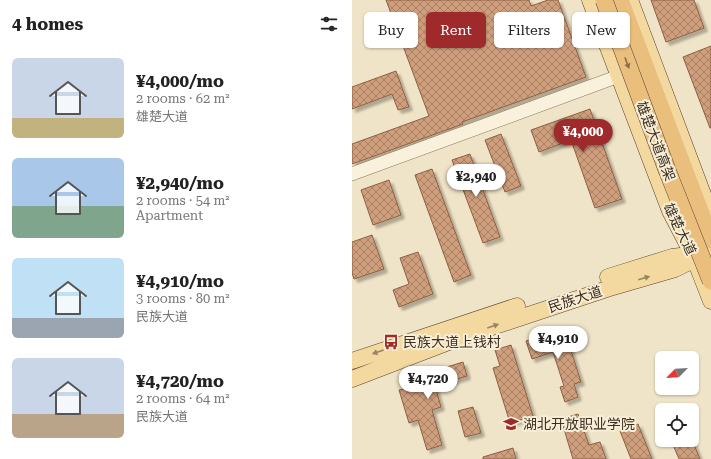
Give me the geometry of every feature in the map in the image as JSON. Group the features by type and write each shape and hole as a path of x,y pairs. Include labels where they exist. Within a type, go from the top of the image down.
{"highway":[{"name":"雄楚大道高架","path":"604,0 667,170 711,281"},
{"name":"雄楚大道高架","path":"620,0 705,252"}],"main road":[{"name":"雄楚大道","path":"590,0 670,211 705,252 711,302"},
{"path":"630,0 704,197 711,222"},
{"name":"民族大道","path":"352,361 664,259 705,252"},
{"name":"民族大道","path":"352,378 458,338 613,287 675,269 705,252"}],"street":[{"path":"352,174 619,76"}],"building":[{"path":"386,0 529,0 531,6 548,0 558,0 562,12 494,12 494,48 564,48 564,16 572,38 572,48 575,48 586,77 352,164 352,144 429,116 404,48 418,48 418,12 390,12"},
{"path":"651,0 694,0 704,28 666,42"},
{"path":"711,46 711,128 710,128 683,57"},
{"path":"396,71 409,107 398,110 392,94 352,109 352,87"},
{"path":"590,109 622,199 595,208 571,140 539,152 531,130"},
{"path":"501,134 521,186 505,192 485,140"},
{"path":"470,154 500,237 483,243 452,160"},
{"path":"432,169 471,275 454,282 415,175"},
{"path":"389,180 401,215 373,225 361,190"},
{"path":"372,235 384,269 354,279 352,273 352,242"},
{"path":"418,252 433,294 399,307 393,290 409,284 400,258"},
{"path":"559,331 562,340 567,338 581,382 574,384 578,397 565,402 560,387 564,386 553,352 532,359 526,341"},
{"path":"511,345 533,416 510,423 493,368 500,366 495,350"},
{"path":"463,362 467,376 435,386 441,407 432,410 442,445 427,450 418,420 409,423 399,390 411,387 408,379"},
{"path":"473,407 481,433 465,437 458,411"},
{"path":"578,414 589,445 600,442 606,459 573,459 561,419"},
{"path":"638,424 652,459 631,459 620,431"},
{"path":"674,447 695,447 700,459 679,459"},
{"path":"513,448 516,459 483,459 483,457"}],"place":[{"name":"民族大道上钱村","path":"391,342"},
{"name":"湖北开放职业学院","path":"511,424"}]}
